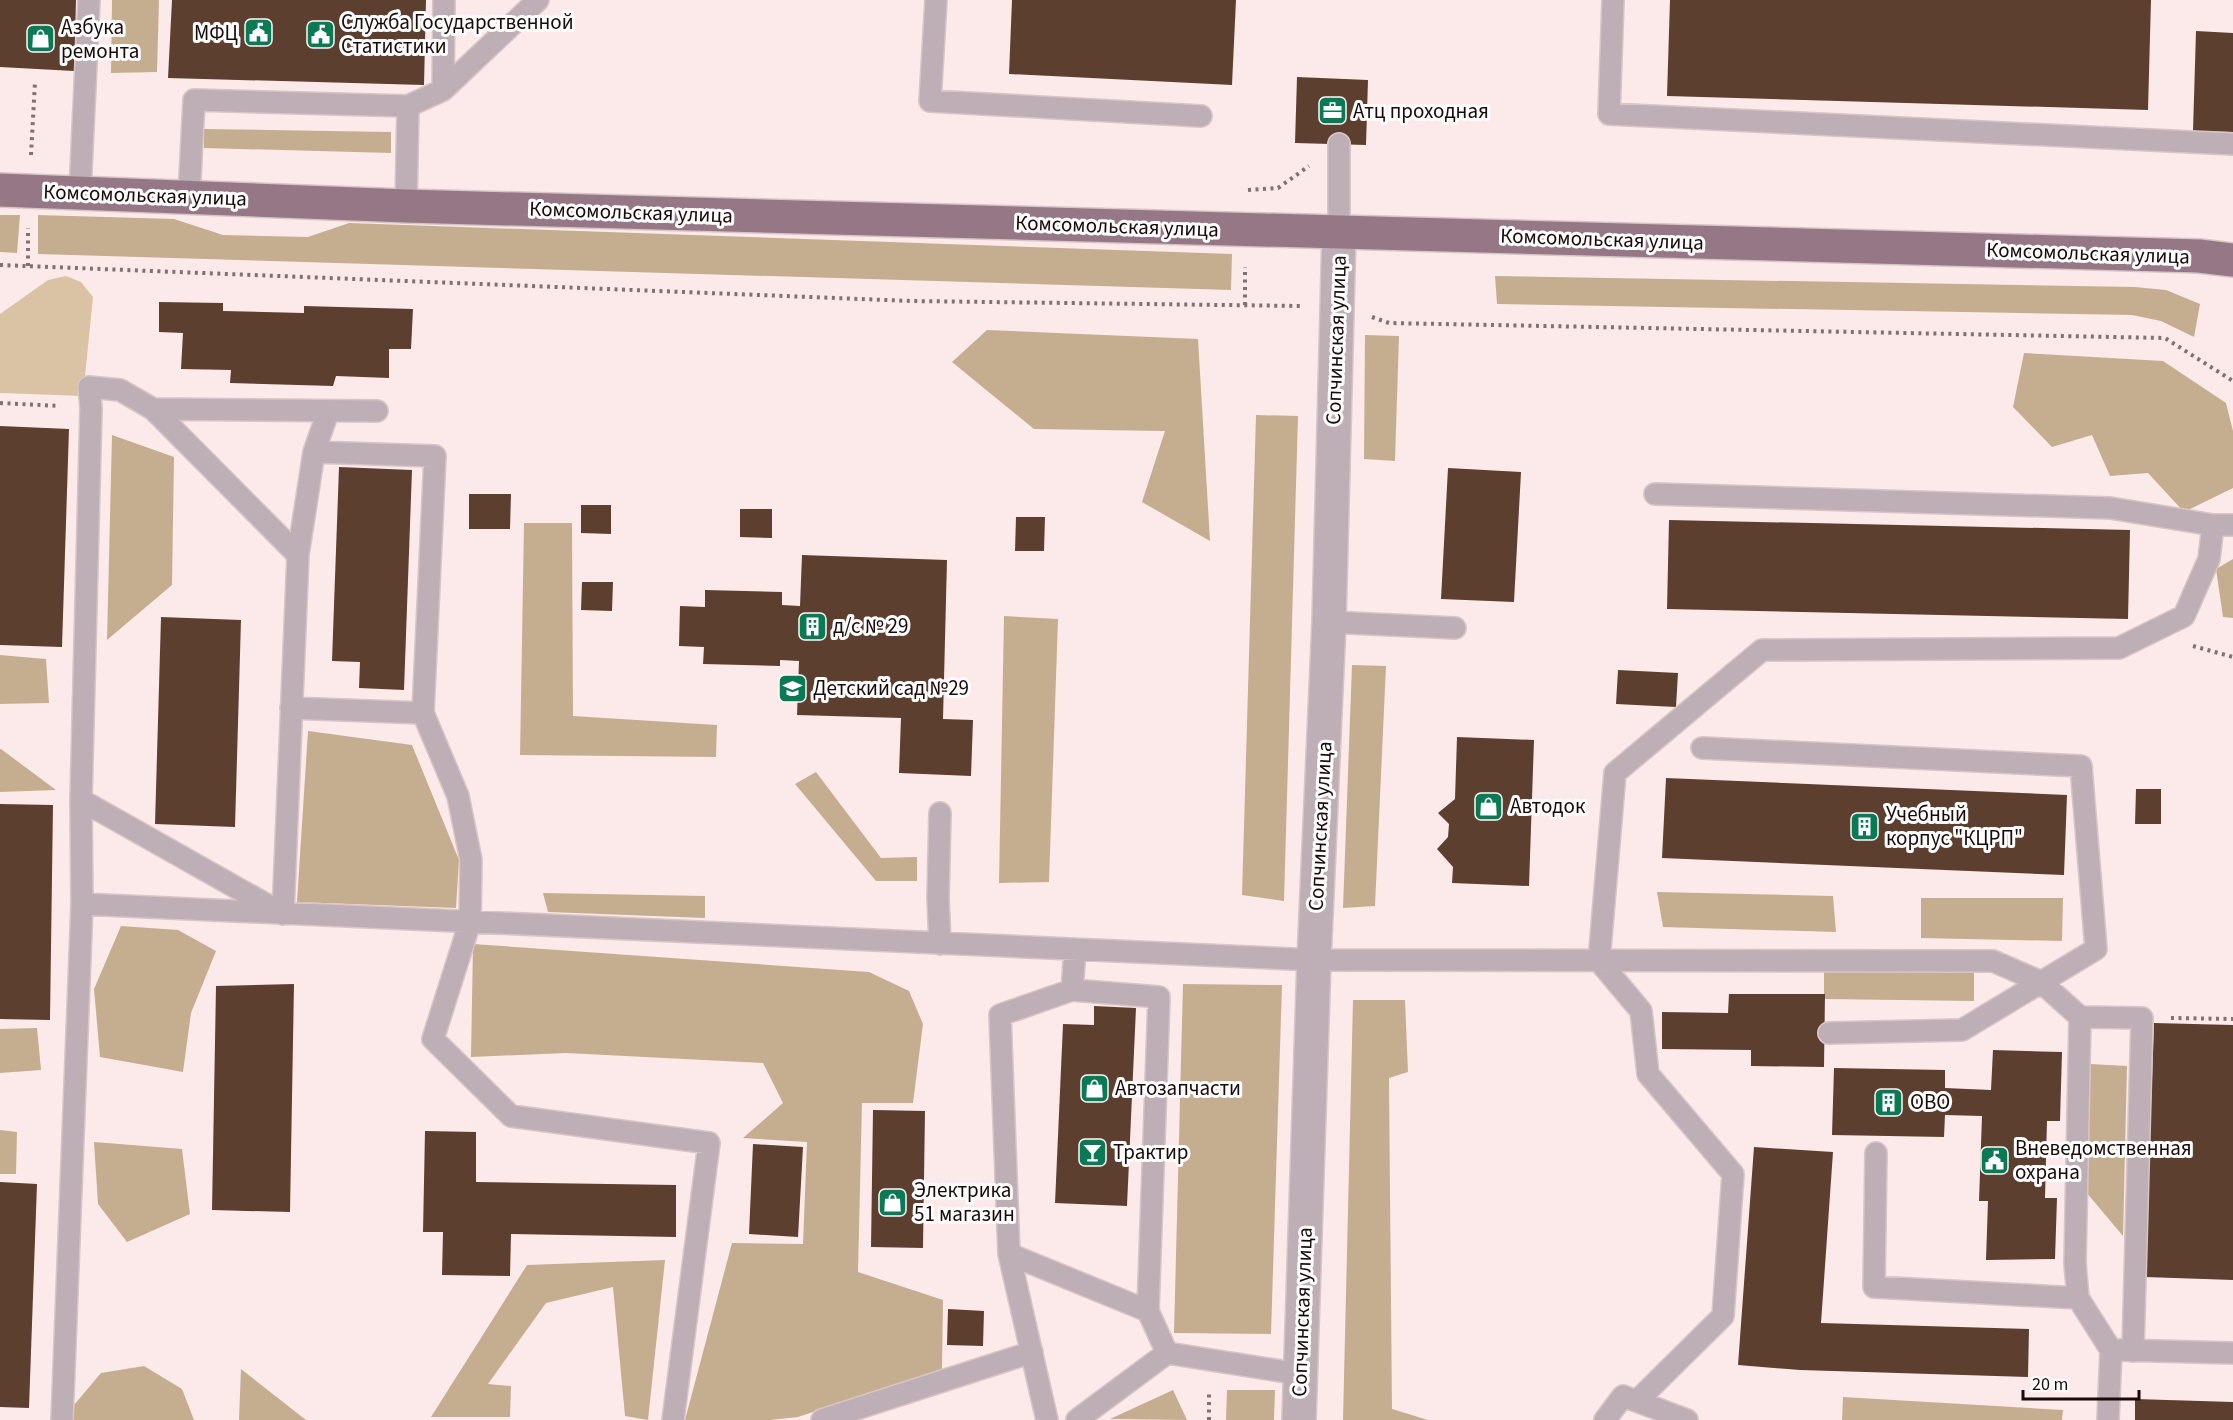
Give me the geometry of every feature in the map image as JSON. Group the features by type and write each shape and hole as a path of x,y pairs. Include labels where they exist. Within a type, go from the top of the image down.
{"main road":[{"name":"Комсомольская улица","path":"0,190 406,206 2199,256 2233,260"}],"street":[{"name":"Сопчинская улица","path":"1299,1420 1314,960 1329,622 1339,232"}],"lane":[{"path":"80,192 90,0"},
{"path":"443,90 444,0"},
{"path":"189,197 194,100 408,106 443,90 538,0"},
{"path":"936,0 930,101 1201,116"},
{"path":"1613,0 1609,114 2233,144"},
{"path":"406,206 408,106"},
{"path":"1339,144 1339,232"},
{"path":"62,1420 82,903 81,801 91,408 89,387 120,390 153,409 298,555"},
{"path":"153,409 377,411"},
{"path":"284,914 298,555 314,452 328,412"},
{"path":"314,452 435,456 423,712 458,796 471,860 470,922 433,1039 511,1116 709,1143 673,1420"},
{"path":"1637,1401 1723,1316 1733,1174 1648,1074 1641,1011 1599,961 1615,774 1762,650 2119,648 2184,616 2223,525 2110,508 1655,494"},
{"path":"1329,622 1455,628"},
{"path":"291,708 423,712"},
{"path":"1702,748 2081,766 2096,949 1962,1030 1829,1033"},
{"path":"81,801 284,914"},
{"path":"940,813 938,898 940,944"},
{"path":"82,903 1314,960 1993,961 2040,982 2080,1017 2142,1018 2133,1351"},
{"path":"1072,990 1075,950"},
{"path":"1047,1420 1009,1254 1000,1015 1072,990 1159,997 1148,1311 1167,1353"},
{"path":"2080,1017 2075,1263 2078,1298 2110,1350 2108,1420"},
{"path":"1876,1152 1874,1287 2078,1298"},
{"path":"1009,1254 1148,1311"},
{"path":"2110,1350 2233,1353"},
{"path":"822,1420 1032,1352"},
{"path":"1077,1420 1167,1353 1300,1374"},
{"path":"1605,1420 1623,1396 1687,1420"}],"path":[{"path":"1245,190 1278,188 1339,144"},
{"path":"0,265 911,301 1337,306 1389,323 2165,338 2233,381"},
{"path":"0,403 91,408"},
{"path":"2142,1018 2233,1018"}],"shaded area":[{"path":"112,0 159,0 157,72 111,73"},
{"path":"204,129 391,132 391,153 204,148"},
{"path":"0,215 20,215 17,253 0,252"},
{"path":"38,215 174,219 223,235 308,237 349,223 1232,254 1231,290 38,254"},
{"path":"66,276 81,282 93,297 83,396 0,393 0,314 48,280"},
{"path":"1495,276 2135,287 2166,290 2200,304 2194,337 2161,321 2132,315 1497,304"},
{"path":"987,330 1198,339 1210,541 1142,502 1165,431 1034,429 952,362"},
{"path":"1365,335 1399,336 1395,461 1364,459"},
{"path":"2024,353 2163,361 2226,403 2233,431 2233,488 2184,512 2148,473 2110,476 2092,435 2052,447 2013,407"},
{"path":"1256,415 1298,416 1284,901 1242,895"},
{"path":"112,435 174,457 172,585 107,640"},
{"path":"524,523 572,523 573,716 717,725 716,757 520,755"},
{"path":"2233,559 2233,618 2223,617 2216,569"},
{"path":"1004,616 1058,619 1049,882 999,883"},
{"path":"0,655 46,659 49,703 0,704"},
{"path":"1352,665 1386,666 1375,906 1343,908"},
{"path":"308,731 412,745 459,860 456,908 297,902"},
{"path":"1,749 56,790 0,792"},
{"path":"816,772 881,858 917,857 917,881 876,881 795,784"},
{"path":"1657,892 1833,896 1836,932 1663,927"},
{"path":"543,893 705,896 705,918 548,912"},
{"path":"1921,898 2063,898 2062,941 1921,938"},
{"path":"121,926 178,930 216,951 191,1013 183,1072 100,1057 94,989"},
{"path":"473,944 869,972 909,991 923,1024 913,1103 862,1103 858,1272 943,1300 942,1369 798,1417 770,1420 685,1420 732,1243 803,1244 807,1142 743,1138 783,1103 763,1063 566,1053 471,1057"},
{"path":"1824,969 1974,972 1974,1001 1824,999"},
{"path":"1183,984 1282,985 1271,1334 1174,1333"},
{"path":"1353,1000 1405,1000 1408,1072 1389,1078 1392,1409 1428,1420 1343,1420"},
{"path":"37,1028 41,1070 0,1073 0,1029"},
{"path":"2090,1064 2127,1066 2123,1236 2086,1192"},
{"path":"0,1130 17,1132 16,1174 0,1174"},
{"path":"94,1142 182,1149 190,1214 127,1242 98,1204"},
{"path":"665,1260 648,1420 625,1416 613,1287 546,1303 488,1384 511,1386 510,1417 431,1417 527,1265"},
{"path":"144,1366 182,1389 194,1420 74,1420 74,1405 101,1373"},
{"path":"241,1369 306,1420 239,1420"},
{"path":"1173,1390 1187,1420 1110,1419"},
{"path":"1227,1390 1275,1390 1274,1420 1226,1420"},
{"path":"1843,1397 2063,1410 2062,1420 1842,1420"}],"building":[{"path":"0,0 76,0 74,71 0,67"},
{"path":"172,0 426,0 424,85 168,78"},
{"path":"1012,0 1236,0 1232,85 1009,74"},
{"path":"1670,0 2151,0 2148,110 1667,96"},
{"path":"2196,31 2233,33 2233,132 2193,131"},
{"name":"Атц проходная","path":"1297,77 1368,80 1366,145 1295,143"},
{"path":"159,302 223,303 223,311 304,313 304,306 413,309 411,349 389,349 389,378 336,376 333,386 230,383 231,370 181,369 183,333 159,332"},
{"path":"0,426 69,429 62,647 0,645"},
{"path":"339,467 412,470 404,690 359,688 360,662 332,661"},
{"path":"1448,468 1521,472 1514,602 1441,599"},
{"path":"469,494 511,494 510,529 469,529"},
{"path":"581,505 611,505 611,534 581,533"},
{"path":"740,509 772,509 772,538 740,537"},
{"path":"1016,517 1045,517 1044,551 1015,551"},
{"path":"1669,520 2130,530 2128,619 1667,609"},
{"name":"д/с № 29","path":"802,555 947,560 943,719 973,720 971,776 899,773 901,718 797,715 799,661 780,660 780,666 703,664 704,647 679,646 680,606 705,607 705,590 782,592 782,605 800,606"},
{"path":"582,582 613,582 612,611 581,610"},
{"path":"161,617 241,620 235,827 155,824"},
{"path":"1618,670 1678,673 1676,707 1616,704"},
{"name":"Автодок","path":"1457,737 1534,740 1529,886 1452,883 1453,867 1437,849 1448,837 1449,824 1438,813 1455,799"},
{"name":"Учебный корпус \"КЦРП\"","path":"1666,778 2067,795 2064,875 1662,858"},
{"path":"2136,789 2161,789 2161,824 2135,824"},
{"path":"0,804 53,805 50,1020 0,1019"},
{"path":"294,984 290,1212 212,1210 216,986"},
{"path":"1729,994 1825,994 1824,1067 1751,1066 1751,1050 1662,1049 1662,1012 1728,1013"},
{"path":"1094,1006 1136,1008 1127,1206 1055,1203 1063,1024 1094,1025"},
{"path":"2154,1023 2233,1025 2233,1280 2145,1277"},
{"path":"1993,1050 2062,1052 2060,1121 2047,1121 2045,1198 2057,1198 2055,1259 1986,1260 1988,1201 1979,1201 1982,1116 1945,1115 1944,1137 1832,1135 1834,1068 1945,1070 1945,1088 1991,1090"},
{"path":"873,1110 925,1111 923,1248 871,1247"},
{"path":"425,1131 476,1132 476,1182 676,1185 676,1237 511,1234 510,1276 442,1275 443,1232 423,1232"},
{"path":"753,1144 803,1147 798,1237 749,1234"},
{"path":"1754,1147 1833,1152 1821,1323 2029,1329 2028,1377 1800,1370 1738,1365"},
{"path":"0,1182 37,1184 29,1408 0,1407"},
{"path":"948,1309 984,1311 983,1346 947,1345"},
{"path":"2135,1399 2233,1402 2233,1420 2135,1420"}],"place":[{"name":"МФЦ","path":"259,33"},
{"name":"Служба Государственной Статистики","path":"320,34"},
{"name":"Азбука ремонта","path":"40,39"},
{"name":"Атц проходная","path":"1332,111"},
{"name":"д/с № 29","path":"812,626"},
{"name":"Детский сад №29","path":"792,688"},
{"name":"Автодок","path":"1489,806"},
{"name":"Учебный корпус \"КЦРП\"","path":"1865,826"},
{"name":"Автозапчасти","path":"1094,1088"},
{"name":"ОВО","path":"1889,1102"},
{"name":"Трактир","path":"1092,1152"},
{"name":"Вневедомственная охрана","path":"1994,1160"},
{"name":"Электрика 51 магазин","path":"893,1202"}]}
